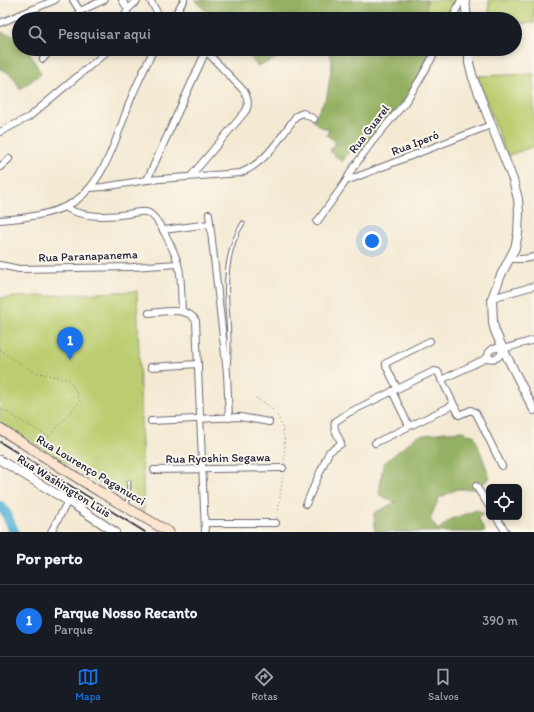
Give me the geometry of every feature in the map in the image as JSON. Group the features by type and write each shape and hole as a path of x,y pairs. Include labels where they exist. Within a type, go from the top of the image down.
{"main road":[{"name":"Rua Lourenço Paganucci","path":"0,429 100,492 169,532"}],"street":[{"path":"26,12 55,0"},
{"path":"74,0 80,12 104,0"},
{"path":"122,0 128,9"},
{"path":"126,12 138,0"},
{"path":"150,0 157,12"},
{"path":"176,12 184,0"},
{"path":"455,12 461,0"},
{"path":"466,0 467,12"},
{"path":"0,23 12,18"},
{"path":"42,60 45,56"},
{"path":"0,132 29,116 103,56"},
{"path":"0,220 41,214 65,207 75,201 90,188 97,179 114,144 133,94 151,56"},
{"path":"147,180 202,56"},
{"path":"191,176 248,109 248,98 244,91 211,56"},
{"name":"Rua Guarel","path":"317,222 346,181 351,171 408,98 433,56"},
{"path":"469,56 469,63 473,78 510,172 518,199 518,234 515,248 501,275 492,298 494,327 503,349 534,410"},
{"path":"90,188 147,180 233,174 250,169 261,161 296,116 303,113 314,119"},
{"name":"Rua Iperó","path":"346,181 491,125"},
{"path":"0,166 9,159"},
{"path":"65,207 73,211 96,216 147,212 152,215 163,230 178,264 182,311"},
{"path":"209,214 227,373 229,418"},
{"path":"163,230 210,224"},
{"path":"510,258 523,259 534,257"},
{"name":"Rua Paranapanema","path":"0,265 19,269 178,264"},
{"path":"492,298 534,286"},
{"path":"149,313 182,311 191,315 196,321 205,532"},
{"path":"409,426 394,390 386,363 387,361 430,340"},
{"path":"487,358 492,349 503,349 534,340"},
{"path":"442,380 487,358 493,360 496,359 501,356 503,349"},
{"path":"151,367 198,364"},
{"path":"306,504 329,452 341,444 341,441 334,428 335,422 348,413 434,370 438,372 459,415 471,410 476,413 502,466"},
{"path":"375,443 453,405"},
{"path":"151,421 240,417 269,422"},
{"name":"Rua Washington Luis","path":"0,460 68,501 115,532"},
{"name":"Rua Ryoshin Segawa","path":"154,470 284,468"},
{"path":"476,486 486,501"},
{"path":"51,532 68,501"},
{"path":"498,520 506,532"},
{"path":"204,523 276,523"}],"lane":[{"path":"227,373 230,352 227,290 228,264 234,241 243,223"},
{"path":"126,506 129,482"}],"path":[{"path":"0,350 31,371 70,380 80,401 49,437 0,408"},
{"path":"256,398 270,406 280,420 284,444 284,468 276,523"}],"green space":[{"path":"194,0 427,1 426,12 207,12"},
{"path":"425,0 459,0 453,12 426,12 427,1"},
{"path":"489,0 534,0 534,23 522,24 522,12 489,12"},
{"path":"0,32 12,35 12,56 32,56 41,74 20,89 12,76 0,69"},
{"path":"250,56 283,56 257,66"},
{"path":"330,56 430,56 405,100 359,154 352,149 342,162 330,151 336,142 327,135 329,130 319,126 313,121 327,96 332,64"},
{"path":"534,74 534,146 507,156 477,76"},
{"path":"137,291 144,511 0,423 0,298"},
{"path":"464,431 466,434 474,435 490,478 476,489 457,489 439,498 430,519 438,530 451,519 477,510 484,514 478,517 485,532 375,532 374,513 396,502 379,495 383,464 417,436"}],"waterway":[{"path":"0,506 6,513 14,532"}],"railway":[{"path":"0,442 145,532"}],"place":[{"name":"Parque Nosso Recanto","path":"70,360"}]}
